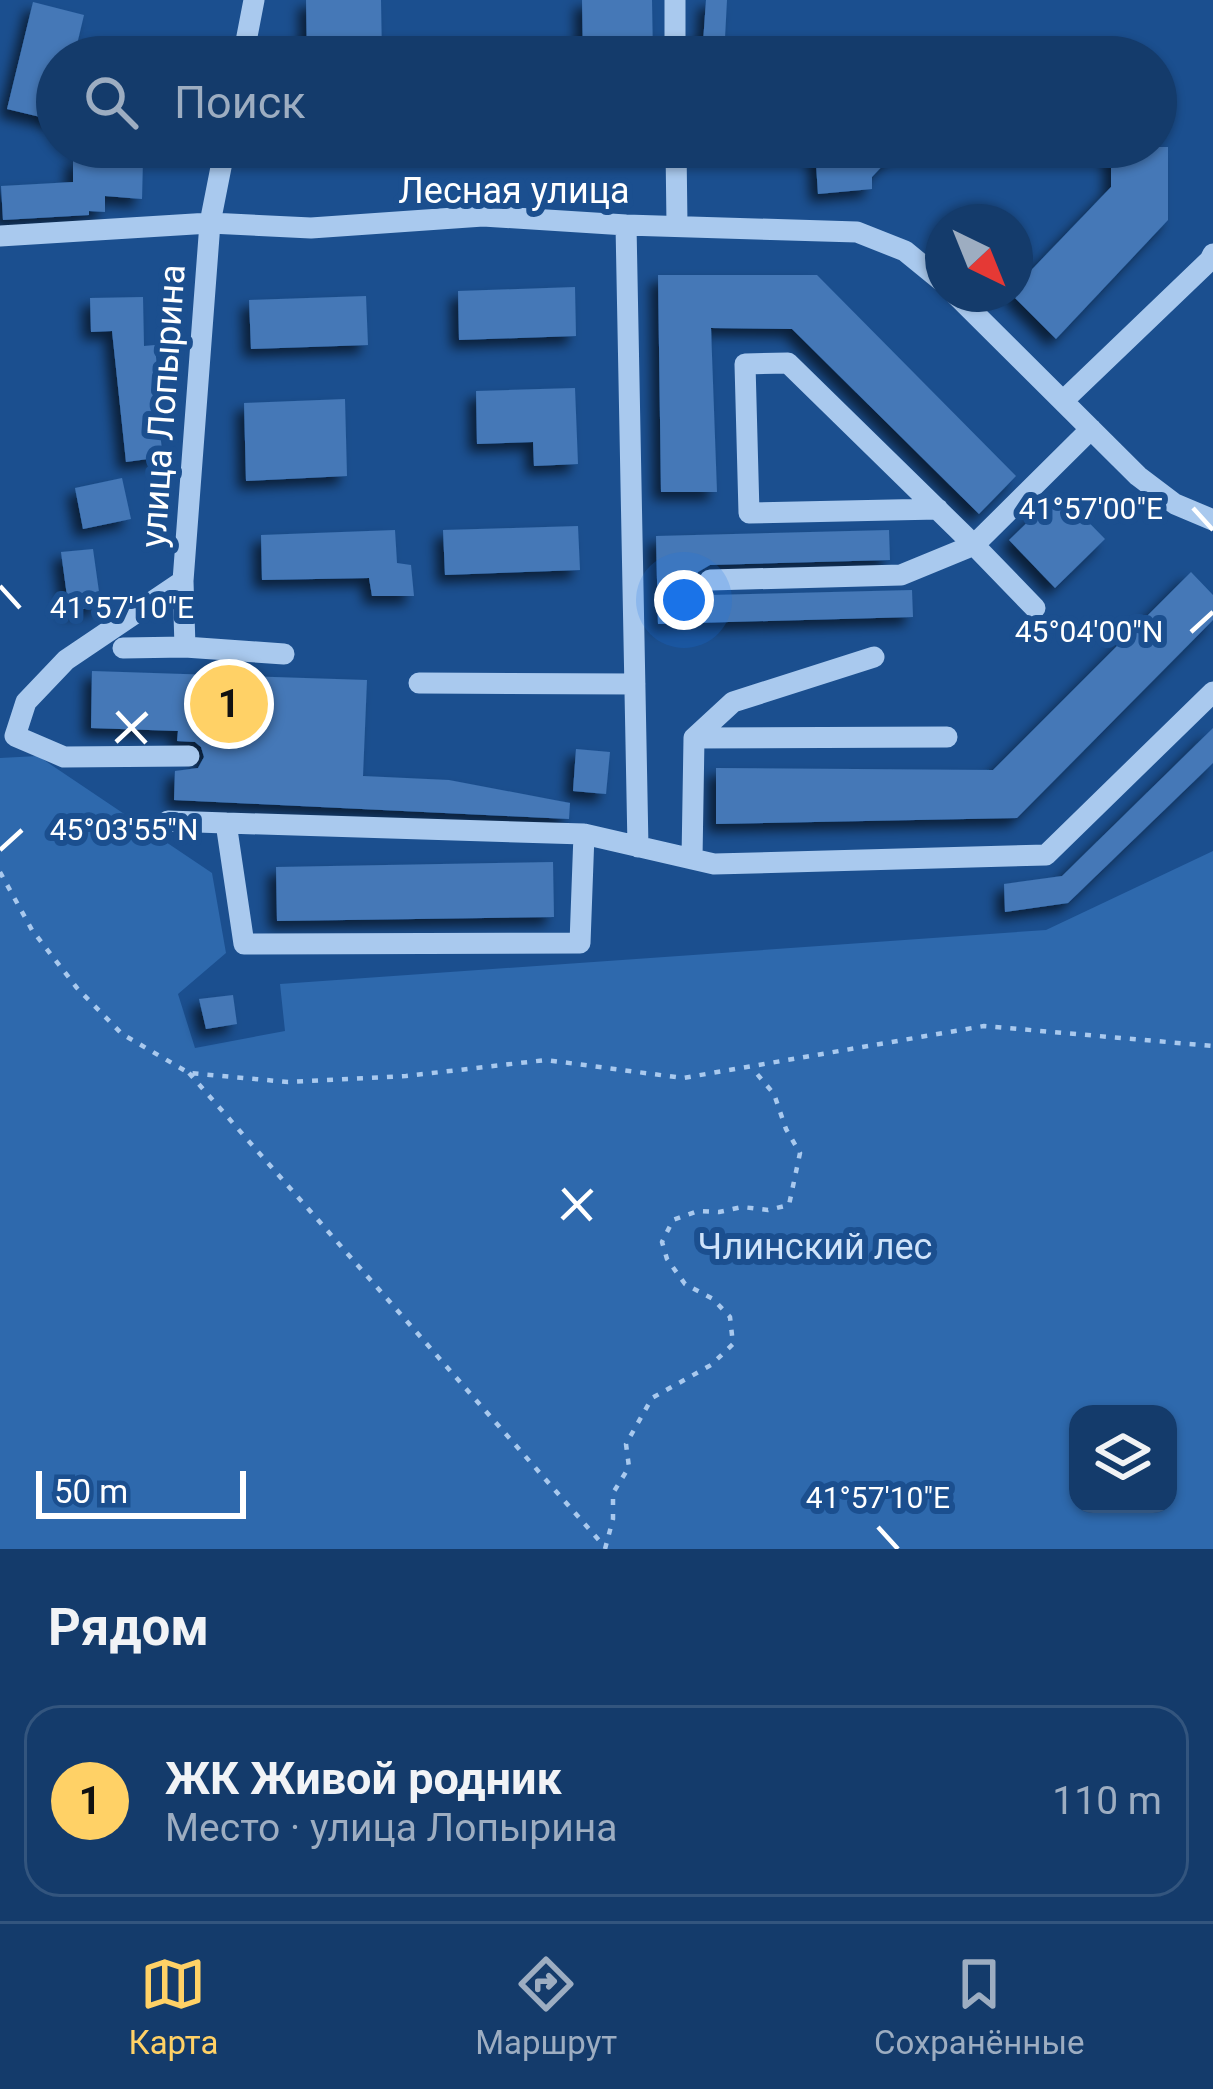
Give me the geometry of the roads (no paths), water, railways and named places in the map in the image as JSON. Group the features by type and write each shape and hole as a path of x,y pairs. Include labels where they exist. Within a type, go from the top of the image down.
{"street":[{"path":"247,36 254,0"},
{"path":"675,0 675,36"},
{"name":"улица Лопырина","path":"189,756 64,757 14,736 26,702 66,661 183,581 210,223 221,168"},
{"path":"676,168 677,225"},
{"name":"Лесная улица","path":"0,236 210,223 311,228 483,216 856,232 905,251 925,266"},
{"path":"626,225 638,847"},
{"path":"1063,401 1212,258"},
{"path":"974,312 1138,476 1175,504 1213,520"},
{"path":"938,508 749,513 745,364 788,363 938,508 1035,608"},
{"path":"710,580 901,575 974,545 1091,429"},
{"path":"183,581 185,647"},
{"path":"123,648 284,654"},
{"path":"692,859 694,738 734,702 874,657"},
{"path":"419,683 635,684"},
{"path":"168,821 584,834 714,864 1046,855 1213,692"},
{"path":"694,738 947,737"},
{"path":"226,823 244,944 580,943 584,834"}],"place":[{"name":"ЖК Живой родник","path":"229,704"}],"park label":[{"name":"Члинский лес","path":"815,1247"}]}
